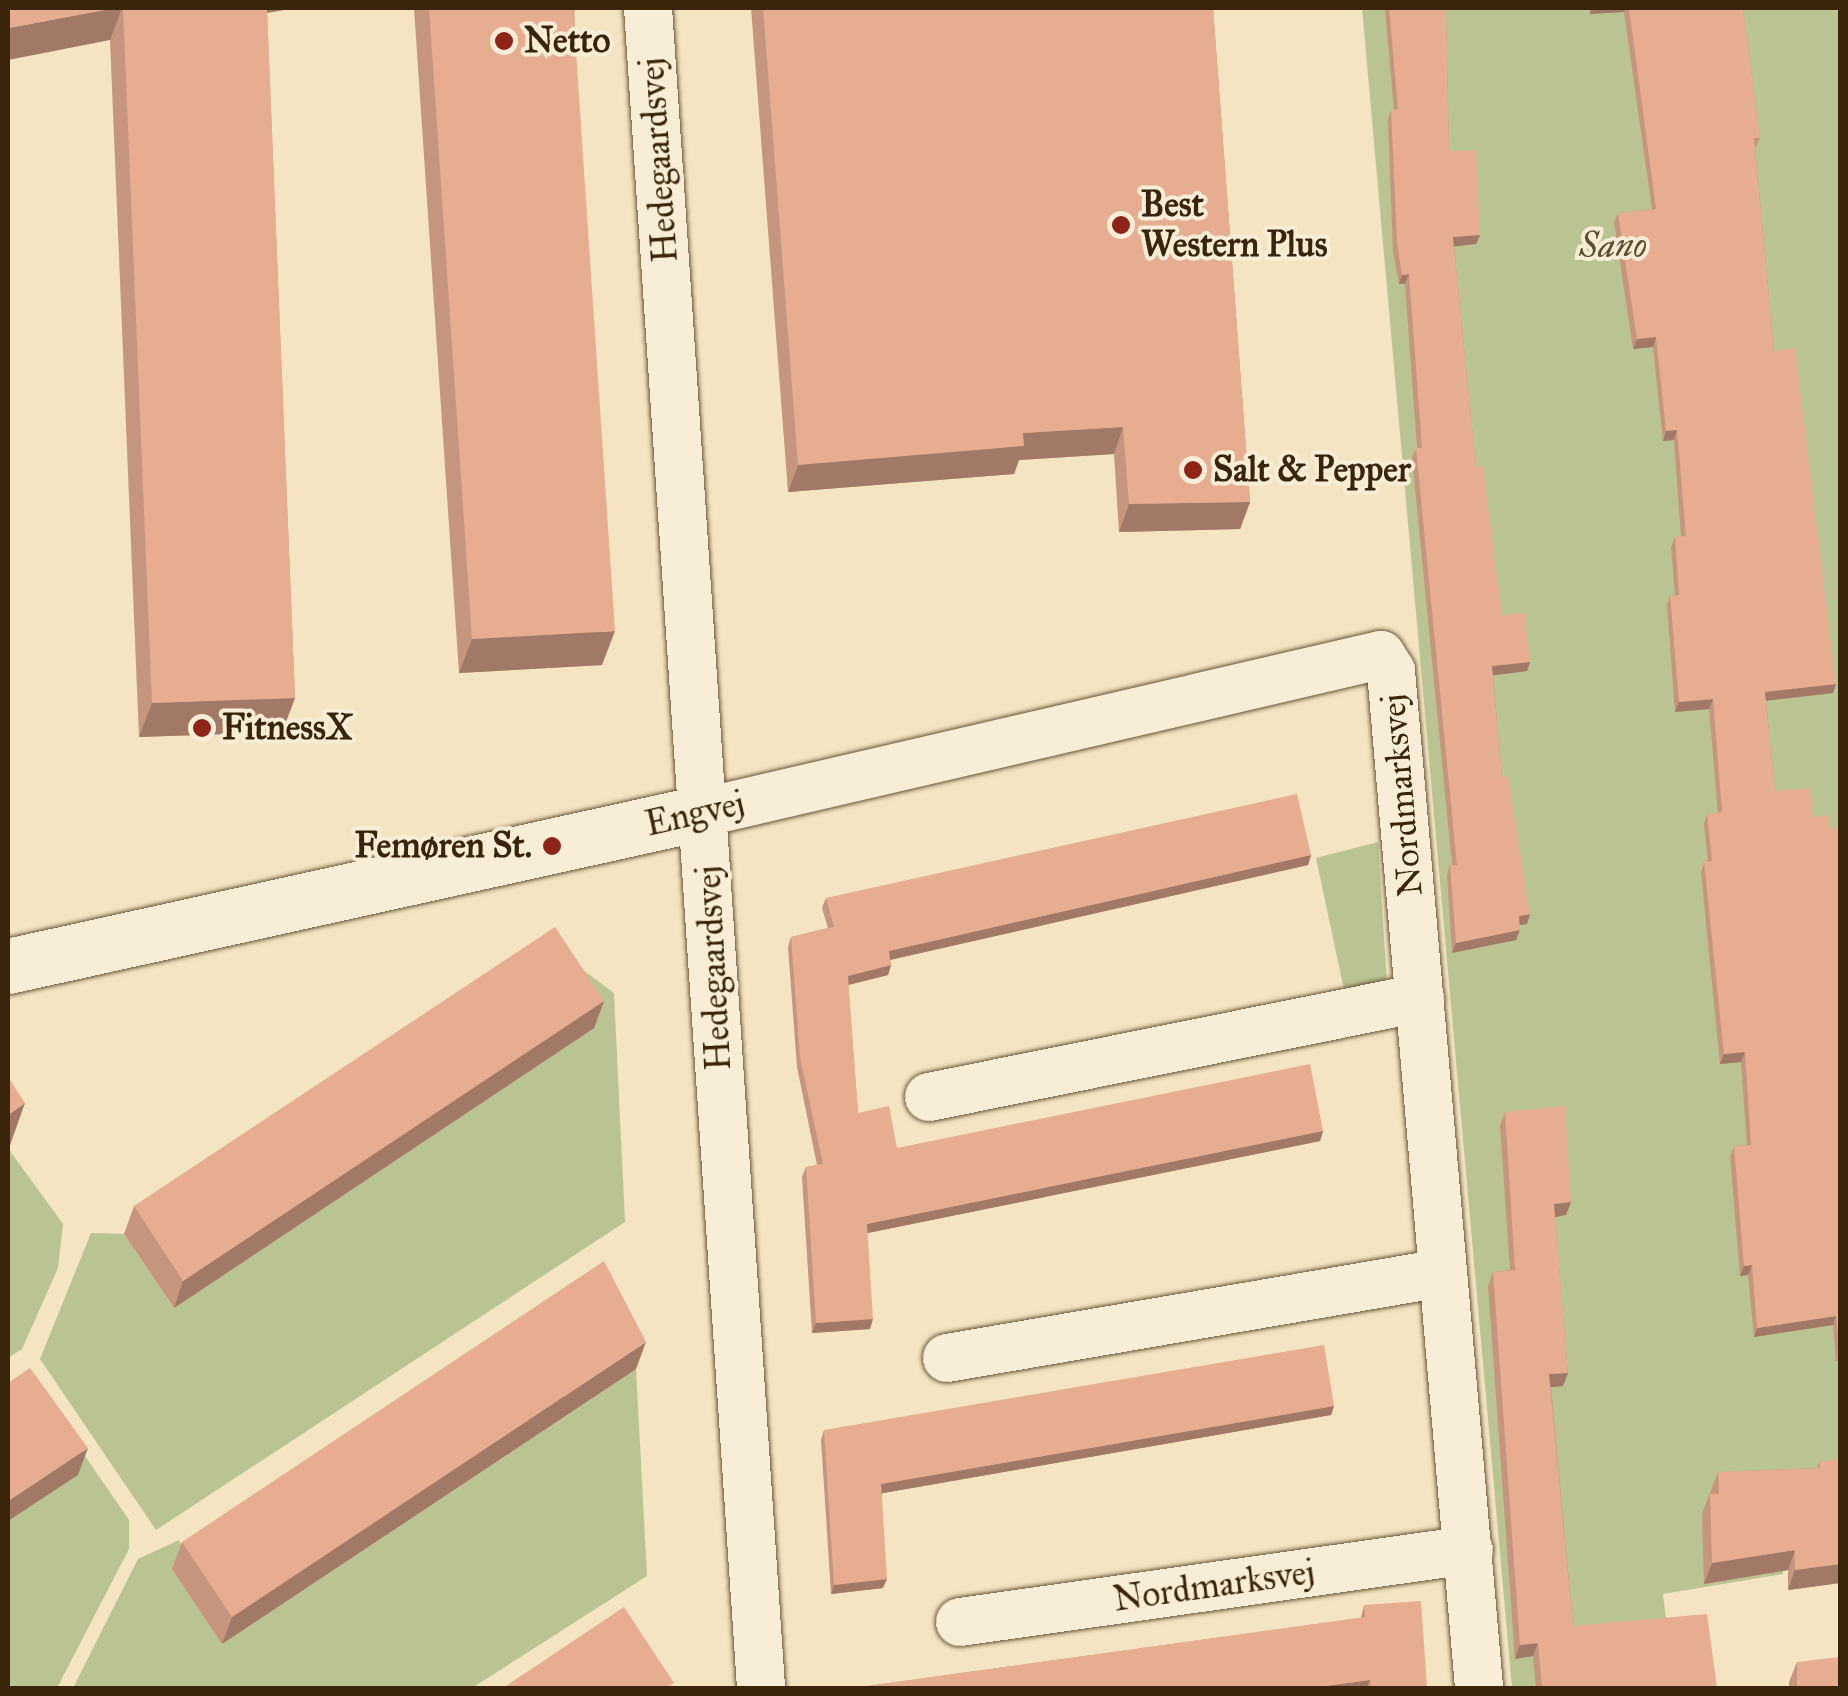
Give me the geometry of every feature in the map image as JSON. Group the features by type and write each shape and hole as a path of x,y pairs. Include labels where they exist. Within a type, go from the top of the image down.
{"street":[{"name":"Hedegaardsvej","path":"648,8 761,1688"},
{"name":"Engvej","path":"8,966 705,812 1381,655"},
{"name":"Nordmarksvej","path":"1381,655 1391,671 1480,1688"},
{"path":"929,1097 1420,998"},
{"path":"947,1358 1442,1272"},
{"name":"Nordmarksvej","path":"960,1622 1469,1550"}],"green space":[{"name":"Sano","path":"1362,8 1840,8 1840,1547 1783,1554 1783,1574 1663,1594 1674,1688 1512,1688"},
{"path":"1378,842 1387,984 1344,990 1316,858"},
{"path":"552,947 614,993 625,1222 156,1530 40,1359 91,1233 124,1234 174,1308"},
{"path":"10,1151 63,1224 58,1268 22,1349 8,1358"},
{"path":"636,1369 647,1576 472,1688 73,1688 138,1559 179,1540 222,1644"},
{"path":"76,1443 129,1520 129,1549 57,1688 8,1688 8,1521"}],"building":[{"path":"8,8 116,8 8,28"},
{"path":"123,8 267,8 295,698 152,703"},
{"path":"429,8 573,8 615,631 472,639"},
{"path":"763,8 1213,8 1250,502 1129,504 1123,427 1023,433 1024,446 798,465"},
{"path":"1389,8 1446,8 1449,151 1476,150 1480,235 1453,237 1476,467 1483,466 1502,615 1525,613 1530,662 1492,666 1502,777 1508,776 1530,914 1519,916 1520,930 1456,943 1450,865 1457,865 1416,448 1422,448 1409,274 1402,275 1397,242 1391,110 1398,109"},
{"path":"1629,8 1743,8 1760,138 1754,138 1774,351 1795,348 1836,684 1765,692 1775,791 1810,788 1813,817 1828,815 1830,829 1840,827 1840,1352 1836,1316 1757,1328 1752,1265 1744,1266 1734,1146 1751,1145 1745,1052 1724,1054 1704,862 1712,861 1707,814 1722,812 1713,699 1679,702 1670,596 1679,595 1675,537 1686,536 1677,430 1666,431 1656,337 1637,339 1618,213 1656,209"},
{"path":"1297,794 1311,855 889,951 891,965 848,976 858,1113 889,1106 897,1148 1310,1064 1323,1131 867,1224 873,1319 816,1323 806,1167 823,1164 800,1058 791,937 834,927 826,898"},
{"path":"555,927 604,1001 183,1281 134,1206"},
{"path":"8,1077 25,1103 8,1115"},
{"path":"1565,1106 1571,1202 1554,1204 1568,1373 1549,1374 1573,1626 1707,1614 1717,1688 1542,1688 1538,1643 1520,1645 1493,1272 1515,1270 1505,1112"},
{"path":"604,1261 646,1342 232,1617 182,1542"},
{"path":"1324,1345 1334,1406 881,1484 887,1579 834,1585 824,1430"},
{"path":"30,1368 88,1448 8,1501 8,1383"},
{"path":"1840,1459 1840,1564 1795,1570 1795,1550 1712,1563 1710,1494 1719,1494 1718,1472 1820,1468 1819,1462"},
{"path":"1421,1601 1427,1688 1371,1688 1370,1680 1310,1688 853,1688 1365,1617 1364,1605"},
{"path":"624,1607 674,1683 665,1688 503,1688"},
{"path":"1840,1657 1840,1688 1797,1688 1797,1662"}],"place":[{"name":"Netto","path":"504,41"},
{"name":"Best Western Plus","path":"1121,225"},
{"name":"Salt & Pepper","path":"1193,470"},
{"name":"FitnessX","path":"202,728"},
{"name":"Femøren St.","path":"552,846"}]}
